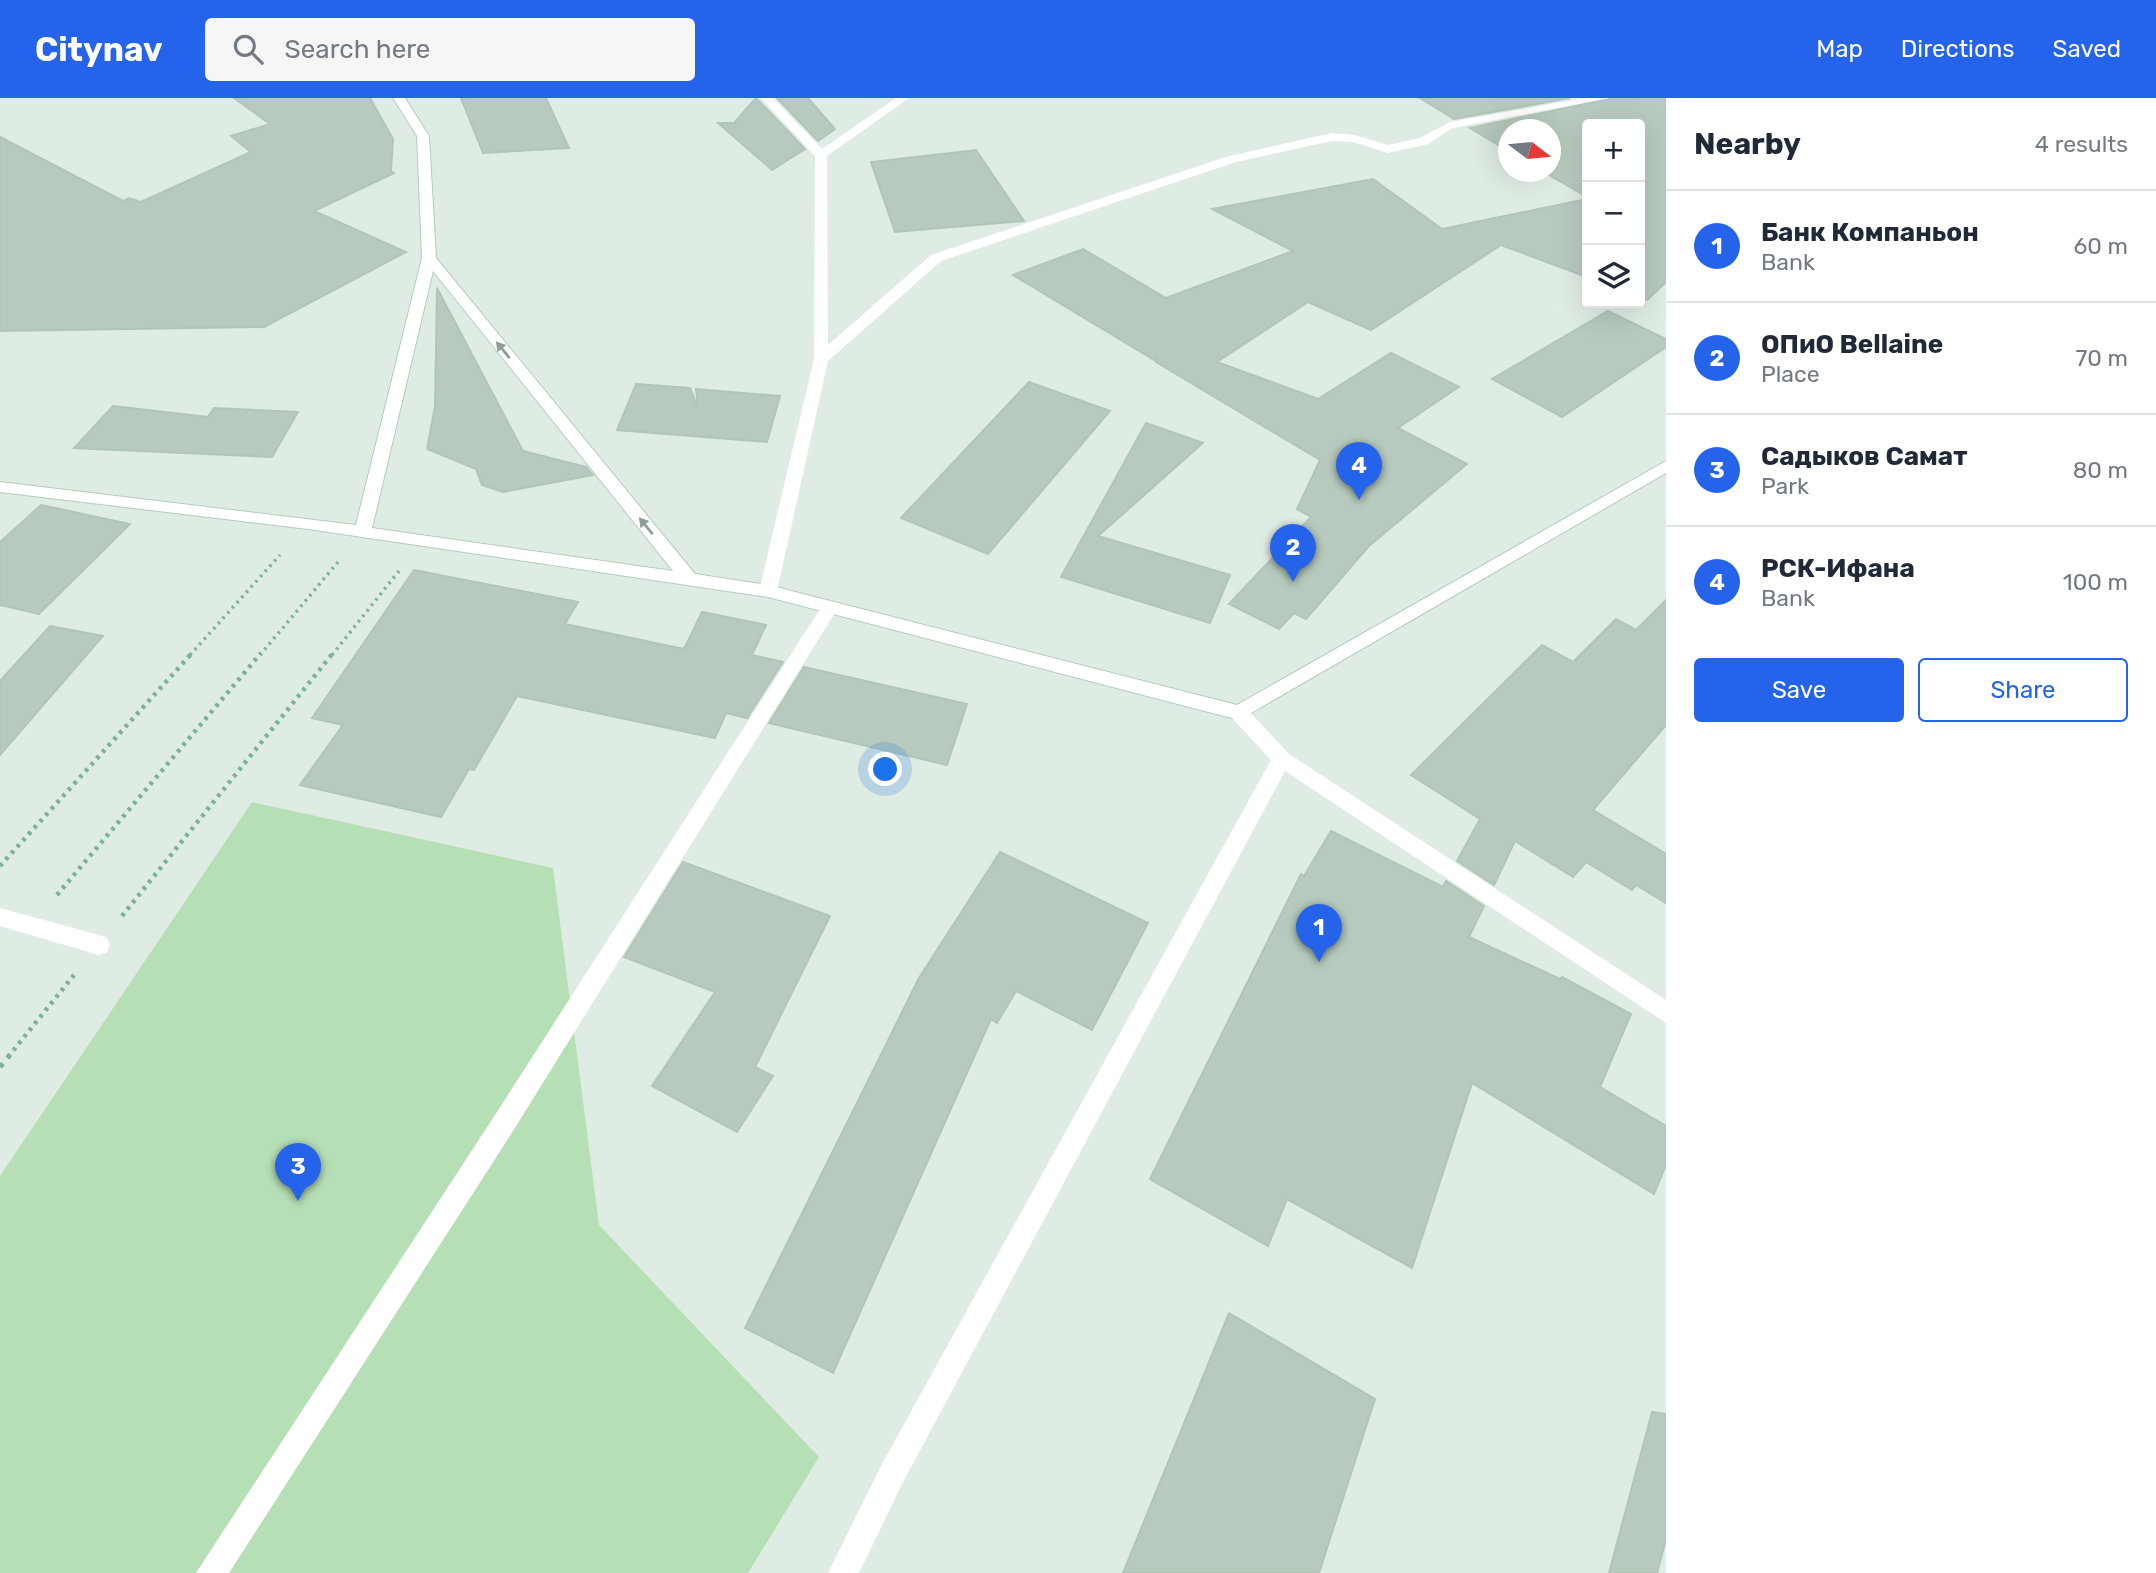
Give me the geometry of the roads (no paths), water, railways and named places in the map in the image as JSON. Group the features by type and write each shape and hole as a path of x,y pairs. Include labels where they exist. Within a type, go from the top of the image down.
{"street":[{"path":"363,532 429,258 423,136 399,98"},
{"path":"767,98 821,155 821,359 768,591"},
{"path":"821,155 903,98"},
{"path":"821,359 936,258 1233,159 1332,136 1388,149 1424,141 1450,125 1604,98"},
{"path":"429,258 689,579"},
{"path":"1239,713 1666,466"},
{"path":"0,487 308,524 768,591 1239,713 1282,759 1666,1013"},
{"path":"211,1573 504,1123 830,607"},
{"path":"843,1573 892,1474 1282,759"},
{"path":"0,917 99,945"}],"place":[{"name":"РСК-Ифана","path":"1359,500"},
{"name":"ОПиО Bellaine","path":"1293,582"},
{"name":"Банк Компаньон","path":"1319,962"},
{"name":"Садыков Самат","path":"298,1201"}]}
